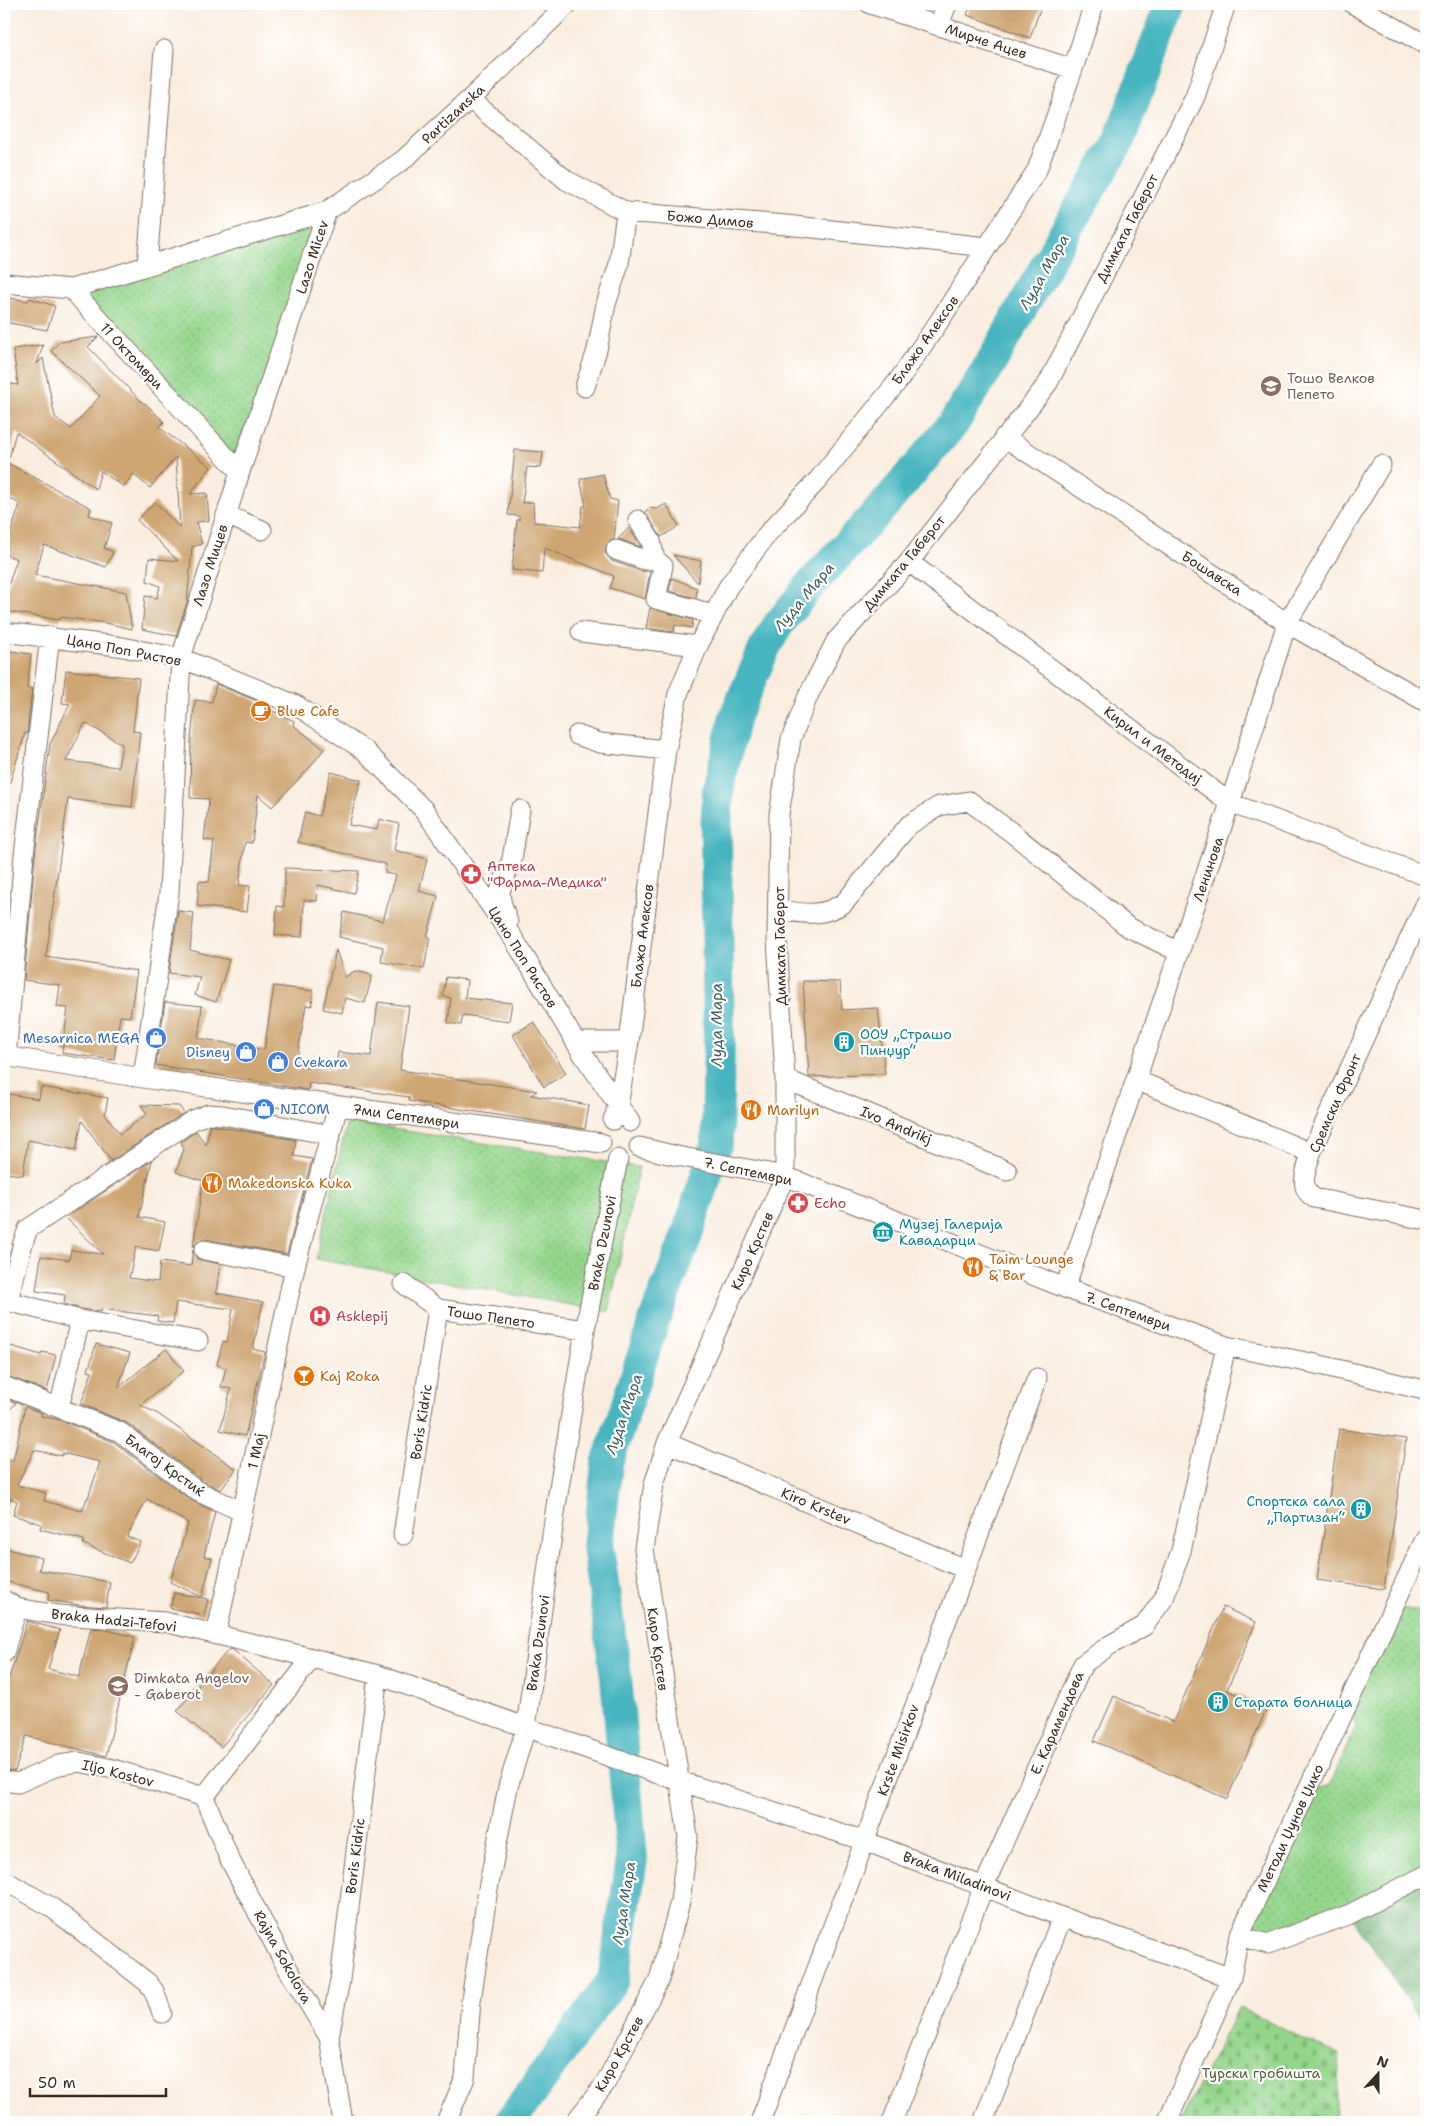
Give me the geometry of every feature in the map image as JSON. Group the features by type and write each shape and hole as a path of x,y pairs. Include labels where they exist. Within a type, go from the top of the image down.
{"street":[{"name":"Partizanska","path":"327,211 402,161 470,99 568,4"},
{"name":"Мирче Ацев","path":"870,4 1073,69"},
{"path":"939,25 947,4"},
{"name":"Блажо Алексов","path":"1084,32 1086,4"},
{"name":"Блажо Алексов","path":"620,1116 666,750 678,694 698,646 728,587 768,533 818,480 898,380 940,320 1037,170 1094,4"},
{"name":"Димката Габерот","path":"785,1176 785,1079 777,939 779,816 791,739 808,696 836,641 909,562 1004,437 1048,383 1190,106 1226,4"},
{"path":"1353,4 1426,45"},
{"path":"147,266 164,50"},
{"name":"Божо Димов","path":"470,99 566,180 626,212 786,225 987,247"},
{"name":"Lazo Micev","path":"71,289 327,211"},
{"name":"Lazo Micev","path":"240,472 327,211"},
{"path":"585,387 597,350 606,304 619,264 626,212"},
{"path":"4,283 71,289"},
{"name":"11 Октомври","path":"71,289 240,472"},
{"name":"Бошавска","path":"1004,437 1287,623 1426,702"},
{"name":"Ленинова","path":"1065,1288 1230,803 1287,623 1381,465"},
{"name":"Лазо Мицев","path":"143,1078 169,894 181,658 240,472"},
{"path":"226,515 262,530"},
{"path":"638,520 651,541 654,559 663,566 656,599 698,610 712,616"},
{"path":"616,550 645,560 654,559"},
{"name":"Кирил и Методиј","path":"909,562 1230,803 1426,876"},
{"name":"Цано Поп Ристов","path":"4,632 50,636 181,658 296,704 365,751 425,811 515,941 620,1116"},
{"path":"581,632 698,646"},
{"path":"5,1057 24,855 50,636"},
{"path":"577,735 600,743 666,750"},
{"path":"778,910 815,914 832,911 844,903 909,825 939,806 969,801 1011,832 1128,927 1179,952"},
{"path":"515,941 501,901 500,891 512,859 520,810"},
{"name":"Сремски Фронт","path":"1426,903 1311,1153 1304,1184 1307,1193 1314,1198 1426,1220"},
{"path":"576,1042 629,1042"},
{"name":"7ми Септември","path":"5,1057 600,1143"},
{"name":"Ivo Andrikj","path":"785,1079 1007,1171"},
{"path":"1136,1080 1311,1153"},
{"name":"1 Maj","path":"216,1635 295,1268 338,1106"},
{"path":"198,1341 80,1320 6,1301 28,1229 192,1120 208,1114 331,1134"},
{"path":"620,1116 637,1128 640,1138 639,1147 635,1153 618,1159 607,1154 600,1143 601,1134 605,1126 620,1116"},
{"name":"7. Септември","path":"639,1147 785,1176 1065,1288 1226,1346 1316,1364 1425,1390"},
{"name":"Braka Dzunovi","path":"446,2122 465,2078 471,2000 488,1889 508,1786 526,1728 556,1506 585,1330 618,1159"},
{"name":"Киро Крстев","path":"575,2122 605,2084 659,1980 680,1902 688,1836 674,1779 665,1696 644,1549 654,1484 667,1443 785,1176"},
{"path":"204,1250 295,1268"},
{"name":"Тошо Пепето","path":"404,1284 438,1309 585,1330"},
{"name":"Boris Kidric","path":"403,1535 438,1309"},
{"path":"59,1408 80,1320"},
{"name":"Е. Карамендова","path":"892,2122 984,1886 1083,1664 1110,1645 1144,1626 1164,1598 1181,1551 1226,1346"},
{"name":"Krste Misirkov","path":"760,2122 1037,1378"},
{"name":"Благој Крстиќ","path":"4,1386 120,1432 197,1492 243,1512"},
{"name":"Kiro Krstev","path":"667,1443 965,1569"},
{"name":"Методи Џунов Џико","path":"1167,2122 1231,1978 1240,1936 1426,1537"},
{"path":"4,1653 10,1604"},
{"name":"Braka Hadzi-Tefovi","path":"10,1604 100,1619 165,1622 378,1676 544,1734"},
{"path":"204,1797 312,1658"},
{"name":"Boris Kidric","path":"329,2037 340,1980 378,1676"},
{"name":"Braka Miladinovi","path":"544,1734 864,1841 1062,1917 1231,1978"},
{"name":"Iljo Kostov","path":"4,1780 18,1783 59,1765 79,1762 113,1769 204,1797"},
{"name":"Rajna Sokolova","path":"204,1797 230,1860 285,1964 329,2037 343,2122"},
{"path":"1240,1936 1268,1944 1350,1914 1426,1875"},
{"path":"4,1880 51,1907 148,1983 154,1991 162,2013"},
{"path":"983,2122 1062,1917"}],"green space":[{"path":"327,211 240,472 71,289"},
{"path":"347,1122 639,1167 609,1312 316,1259"},
{"path":"1394,1607 1426,1612 1426,1875 1268,1944 1239,1936 1307,1791 1329,1787 1356,1726 1349,1702"},
{"path":"1426,1875 1426,2027 1350,1914"},
{"name":"Турски гробишта","path":"1239,2007 1307,2041 1340,2053 1335,2122 1180,2122"}],"building":[{"path":"971,4 1042,4 1030,38 967,15"},
{"path":"4,297 28,301 29,298 55,306 47,330 4,322"},
{"path":"98,337 88,347 164,422 159,427 211,467 190,494 207,493 209,521 196,522 202,544 192,547 187,603 176,636 142,629 145,596 157,598 160,586 147,581 149,558 178,561 137,520 155,502 180,528 176,457 150,488 133,474 124,487 101,471 96,489 16,432 9,458 4,457 4,383 18,385 13,349 43,345 37,364 43,358 55,417 71,429 100,396 51,351 59,342"},
{"path":"515,450 543,452 541,468 527,467 522,503 533,502 534,522 580,527 583,506 586,506 580,479 603,474 610,499 618,501 614,539 606,546 605,553 612,561 641,571 650,571 645,599 610,588 614,576 544,548 542,573 512,570 517,520 519,520 519,516 508,515"},
{"path":"4,461 91,508 89,515 112,523 104,548 113,552 106,567 44,545 35,575 126,592 132,629 106,623 61,617 60,620 4,611 4,585 8,586 17,559 4,554 20,504 4,495"},
{"path":"666,504 679,526 661,537 645,512 649,508 657,509"},
{"path":"629,528 640,545 641,547 618,539"},
{"path":"673,555 701,561 698,583"},
{"path":"672,578 697,588 696,598 669,591"},
{"path":"650,608 693,620 692,628 675,625 674,632 646,628"},
{"path":"4,650 31,654 27,688 32,689 27,734 25,733 7,792 4,792"},
{"path":"66,670 139,678 133,731 140,732 132,807 68,799 46,957 137,971 130,1017 120,1016 114,1060 62,1053 68,1008 57,1007 60,985 24,980 35,856 50,744 70,704 62,703","holes":["85,723 122,744 118,767 66,761"]},
{"path":"216,684 272,707 271,710 294,721 293,725 324,749 311,766 272,807 258,795 252,843 245,842 239,885 250,886 247,912 197,906 199,881 209,882 214,841 204,840 209,799 190,798 191,740 195,700 212,702"},
{"path":"331,772 361,780 349,825 377,830 379,819 399,824 394,850 427,859 419,891 438,896 427,937 430,937 424,969 381,962 383,947 339,937 344,912 383,921 396,875 385,873 386,864 298,842 305,812 319,816"},
{"path":"285,868 359,871 354,893 318,885 317,901 304,900 302,937 275,935 277,906 284,907"},
{"path":"178,911 194,913 190,950 229,960 216,1002 195,995 200,977 169,973"},
{"path":"336,950 345,977 355,971 372,975 365,1003 345,998 342,1013 323,1009"},
{"path":"446,977 467,980 465,998 512,1003 509,1021 463,1015 461,1025 448,1023 451,998 443,996"},
{"name":"ООУ „Страшо Пинџур“","path":"803,981 840,982 842,1010 878,1008 885,1074 809,1077"},
{"path":"274,986 313,991 312,1006 306,1005 296,1065 335,1070 338,1052 371,1056 378,1002 409,1006 400,1070 537,1091 531,1095 589,1105 585,1129 409,1101 409,1097 309,1083 308,1090 156,1065 165,1002 202,1006 198,1038 264,1050"},
{"path":"534,1022 566,1073 544,1087 513,1035"},
{"path":"41,1087 108,1098 105,1114 120,1134 147,1114 141,1105 179,1106 184,1113 111,1161 82,1121 76,1150 28,1140 23,1175 4,1173 4,1129 9,1094 39,1099"},
{"path":"210,1125 296,1140 294,1156 312,1159 287,1254 206,1239 200,1240 193,1247 203,1181 176,1172 184,1149 181,1142 196,1131 206,1145"},
{"path":"152,1160 139,1217 165,1222 159,1251 136,1247 129,1278 158,1282 160,1262 191,1266 193,1250 197,1259 220,1264 216,1293 263,1302 253,1349 265,1352 245,1436 220,1430 231,1389 221,1387 226,1368 217,1365 223,1341 227,1342 233,1309 176,1302 173,1323 157,1321 158,1316 101,1309 101,1312 82,1309 64,1304 65,1295 36,1291 41,1256 69,1260 71,1250 103,1254 67,1219 74,1212"},
{"path":"4,1344 41,1355 42,1352 56,1355 47,1391 4,1375"},
{"path":"96,1344 130,1353 118,1388 166,1349 184,1371 140,1405 158,1414 236,1469 221,1490 203,1481 127,1423 81,1404 92,1372 88,1371"},
{"path":"4,1398 16,1403 4,1416"},
{"path":"25,1407 42,1413 41,1416 60,1420 114,1442 190,1500 215,1512 204,1556 212,1558 202,1597 170,1582 188,1523 147,1499 127,1537 141,1542 130,1563 83,1544 84,1540 40,1529 41,1524 13,1515 17,1501 10,1498 4,1512 4,1457 13,1461","holes":["34,1450 62,1456 62,1453 100,1462 82,1511 44,1501 46,1493 17,1485"]},
{"name":"Спортска сала „Партизан“","path":"1339,1429 1406,1439 1384,1589 1317,1580"},
{"path":"4,1548 42,1558 39,1570 110,1582 106,1607 48,1600 49,1592 4,1581"},
{"path":"174,1593 208,1599 204,1615 170,1608"},
{"name":"Старата болница","path":"1223,1607 1256,1622 1227,1690 1267,1708 1227,1799 1094,1741 1114,1696 1173,1722"},
{"path":"27,1621 60,1630 48,1669 79,1677 91,1628 135,1637 106,1756 26,1736 15,1771 4,1770 4,1694"},
{"path":"229,1649 233,1650 274,1685 221,1747 177,1711"}],"waterway":[{"name":"Луда Мара","path":"510,2122 613,1980 632,1859 616,1677 598,1547 607,1464 656,1315 685,1241 717,1142 719,1042 716,833 718,790 735,716 765,647 778,625 812,583 885,504 953,424 991,363 1067,228 1118,143 1171,4"}],"place":[{"name":"Тошо Велков Пепето","path":"1271,386"},
{"name":"Blue Cafe","path":"261,711"},
{"name":"Аптека \"Фарма-Медика\"","path":"471,874"},
{"name":"Mesarnica MEGA","path":"156,1038"},
{"name":"ООУ „Страшо Пинџур“","path":"844,1042"},
{"name":"Disney","path":"246,1052"},
{"name":"Cvekara","path":"278,1062"},
{"name":"NICOM","path":"264,1109"},
{"name":"Marilyn","path":"751,1110"},
{"name":"Makedonska Kuka","path":"212,1183"},
{"name":"Echo","path":"798,1203"},
{"name":"Музеј Галерија Кавадарци","path":"883,1232"},
{"name":"Taim Lounge & Bar","path":"973,1267"},
{"name":"Asklepij","path":"320,1316"},
{"name":"Kaj Roka","path":"304,1376"},
{"name":"Спортска сала „Партизан“","path":"1361,1509"},
{"name":"Dimkata Angelov - Gaberot","path":"118,1686"},
{"name":"Старата болница","path":"1218,1702"}]}
